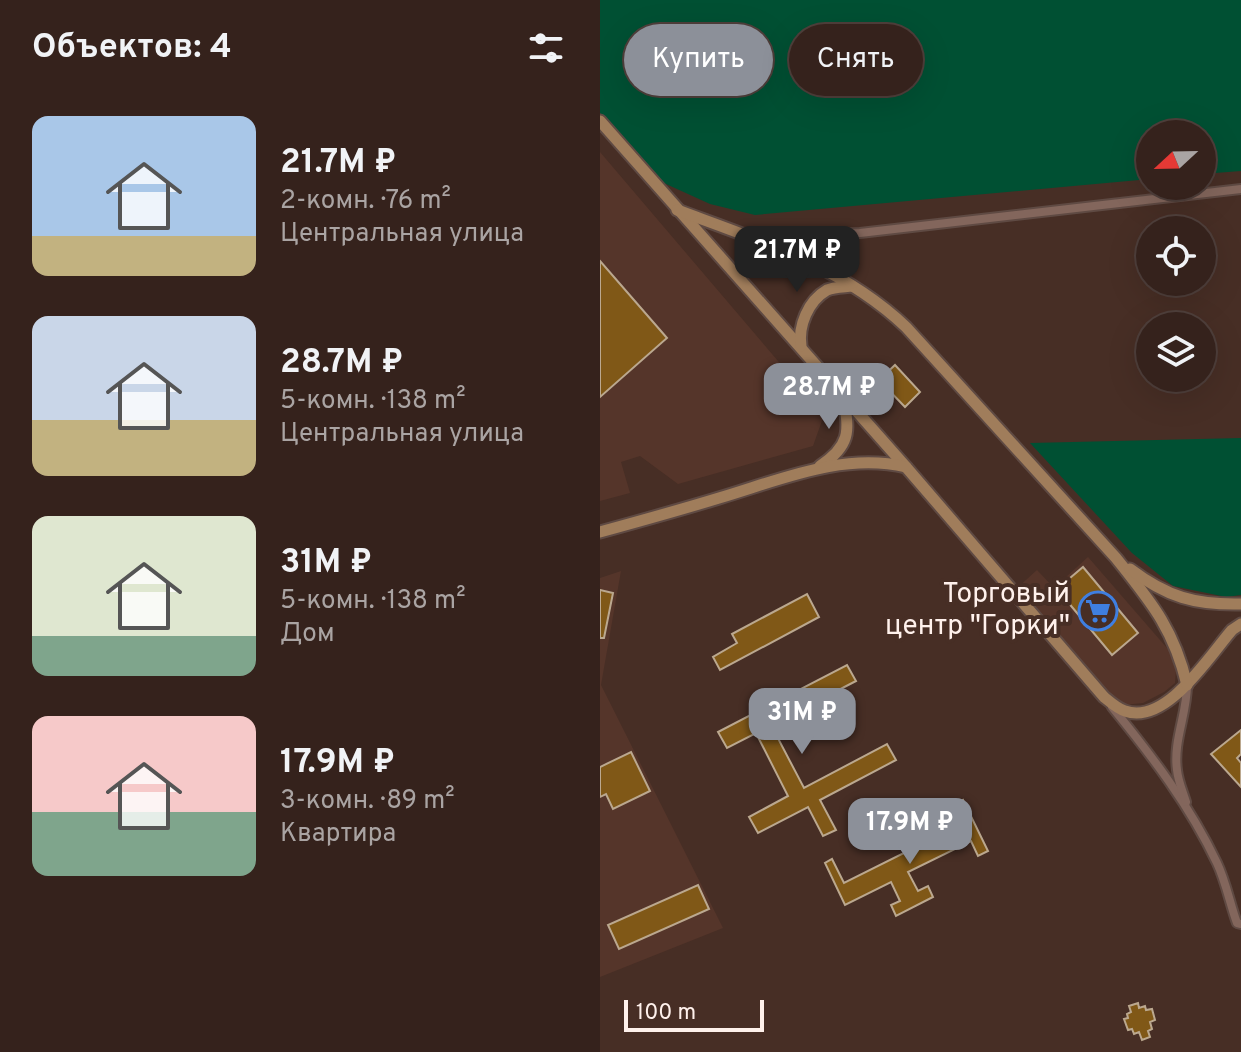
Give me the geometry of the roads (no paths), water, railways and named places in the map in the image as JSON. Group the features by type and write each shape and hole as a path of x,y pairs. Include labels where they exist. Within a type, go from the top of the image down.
{"main road":[{"path":"600,121 906,467 1104,697 1126,712 1145,713 1172,699 1232,630 1241,624"},
{"path":"674,208 789,251 884,305 1116,558 1166,624 1179,652 1187,685"},
{"path":"802,349 799,335 810,305 829,289 852,286"},
{"path":"816,468 840,450 845,440 847,415 842,394"},
{"path":"600,532 816,468 880,461 906,467"},
{"path":"1116,558 1152,585 1175,596 1212,604 1241,604"}],"street":[{"path":"762,242 793,234 860,233 1241,189"},
{"path":"1187,685 1187,701 1177,745 1177,770 1188,811"},
{"path":"1104,697 1157,762 1188,811 1218,865 1239,924"}],"place":[{"name":"Торговый центр \"Горки\"","path":"1098,611"}]}
